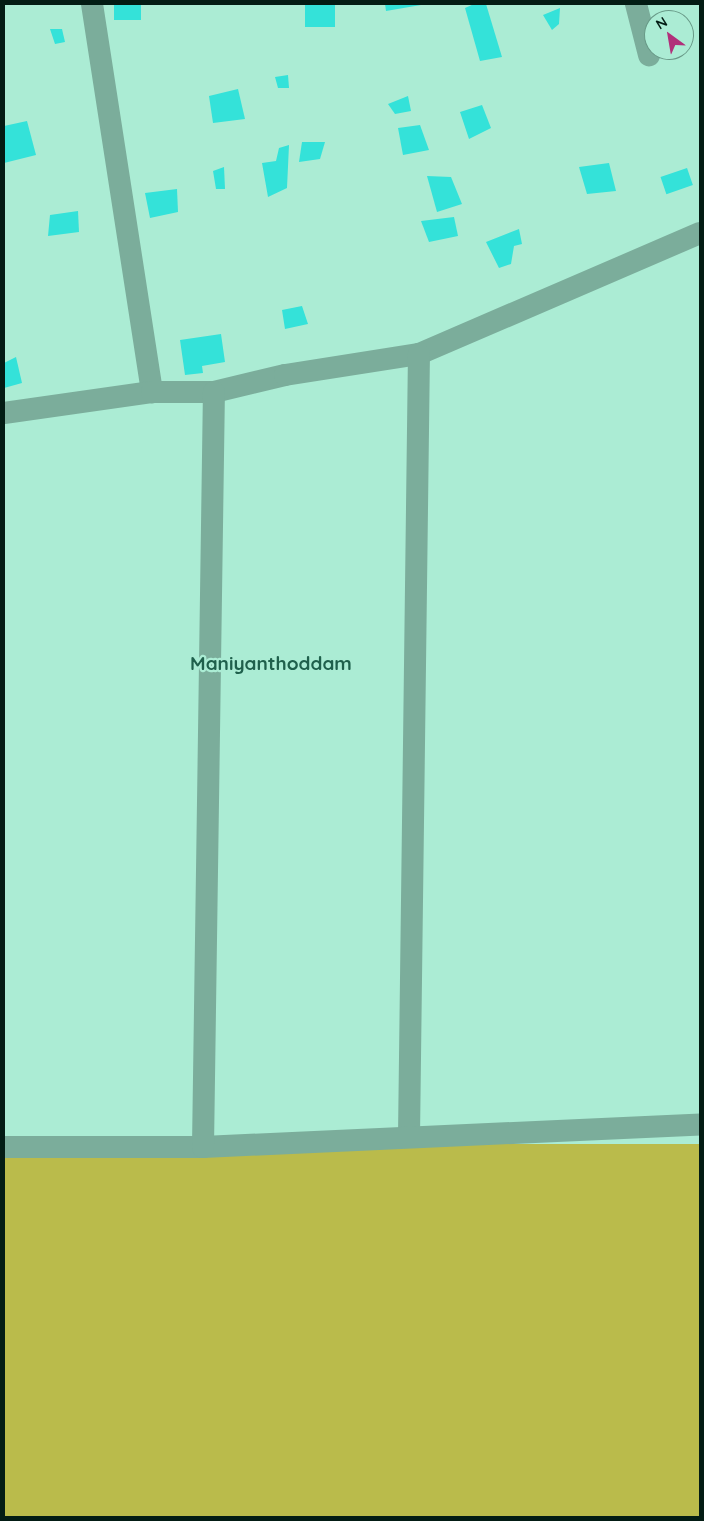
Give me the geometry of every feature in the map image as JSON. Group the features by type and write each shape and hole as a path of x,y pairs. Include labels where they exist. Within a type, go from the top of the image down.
{"street":[{"path":"92,4 152,392"},
{"path":"636,4 644,35"},
{"path":"4,412 152,392 214,392 285,374 419,354 700,233"},
{"path":"409,1136 419,354"},
{"path":"204,1147 214,392"},
{"path":"4,1147 204,1147 700,1124"}],"shaded area":[{"path":"4,1144 700,1144 700,1517 4,1517"}],"building":[{"path":"114,4 141,4 141,20 114,20"},
{"path":"305,4 335,4 335,27 305,27"},
{"path":"385,4 421,4 421,5 386,11"},
{"path":"474,4 486,4 502,57 480,61 465,8"},
{"path":"560,8 559,24 552,30 543,15"},
{"path":"50,29 62,29 65,42 55,44"},
{"path":"288,75 289,88 278,88 275,77"},
{"path":"238,89 245,119 213,123 209,96"},
{"path":"408,96 411,111 395,114 388,104"},
{"path":"482,105 491,128 469,139 460,112"},
{"path":"27,121 36,155 4,163 4,126"},
{"path":"420,125 429,150 403,155 398,128"},
{"path":"302,142 325,142 320,159 299,162"},
{"path":"289,145 287,188 268,197 262,163 276,161 279,148"},
{"path":"609,163 616,191 587,194 579,167"},
{"path":"224,167 225,189 216,189 213,171"},
{"path":"687,168 693,185 666,194 661,177"},
{"path":"427,176 451,177 462,204 437,212"},
{"path":"177,189 178,212 150,218 145,193"},
{"path":"78,211 79,232 48,236 50,215"},
{"path":"454,217 458,236 429,242 421,221"},
{"path":"519,229 522,244 514,246 511,264 499,268 486,242"},
{"path":"302,306 308,324 285,329 282,310"},
{"path":"221,334 225,362 202,366 203,373 185,375 180,340"},
{"path":"16,357 22,383 4,388 4,363"}],"district":[{"name":"Maniyanthoddam","path":"271,664"}]}
